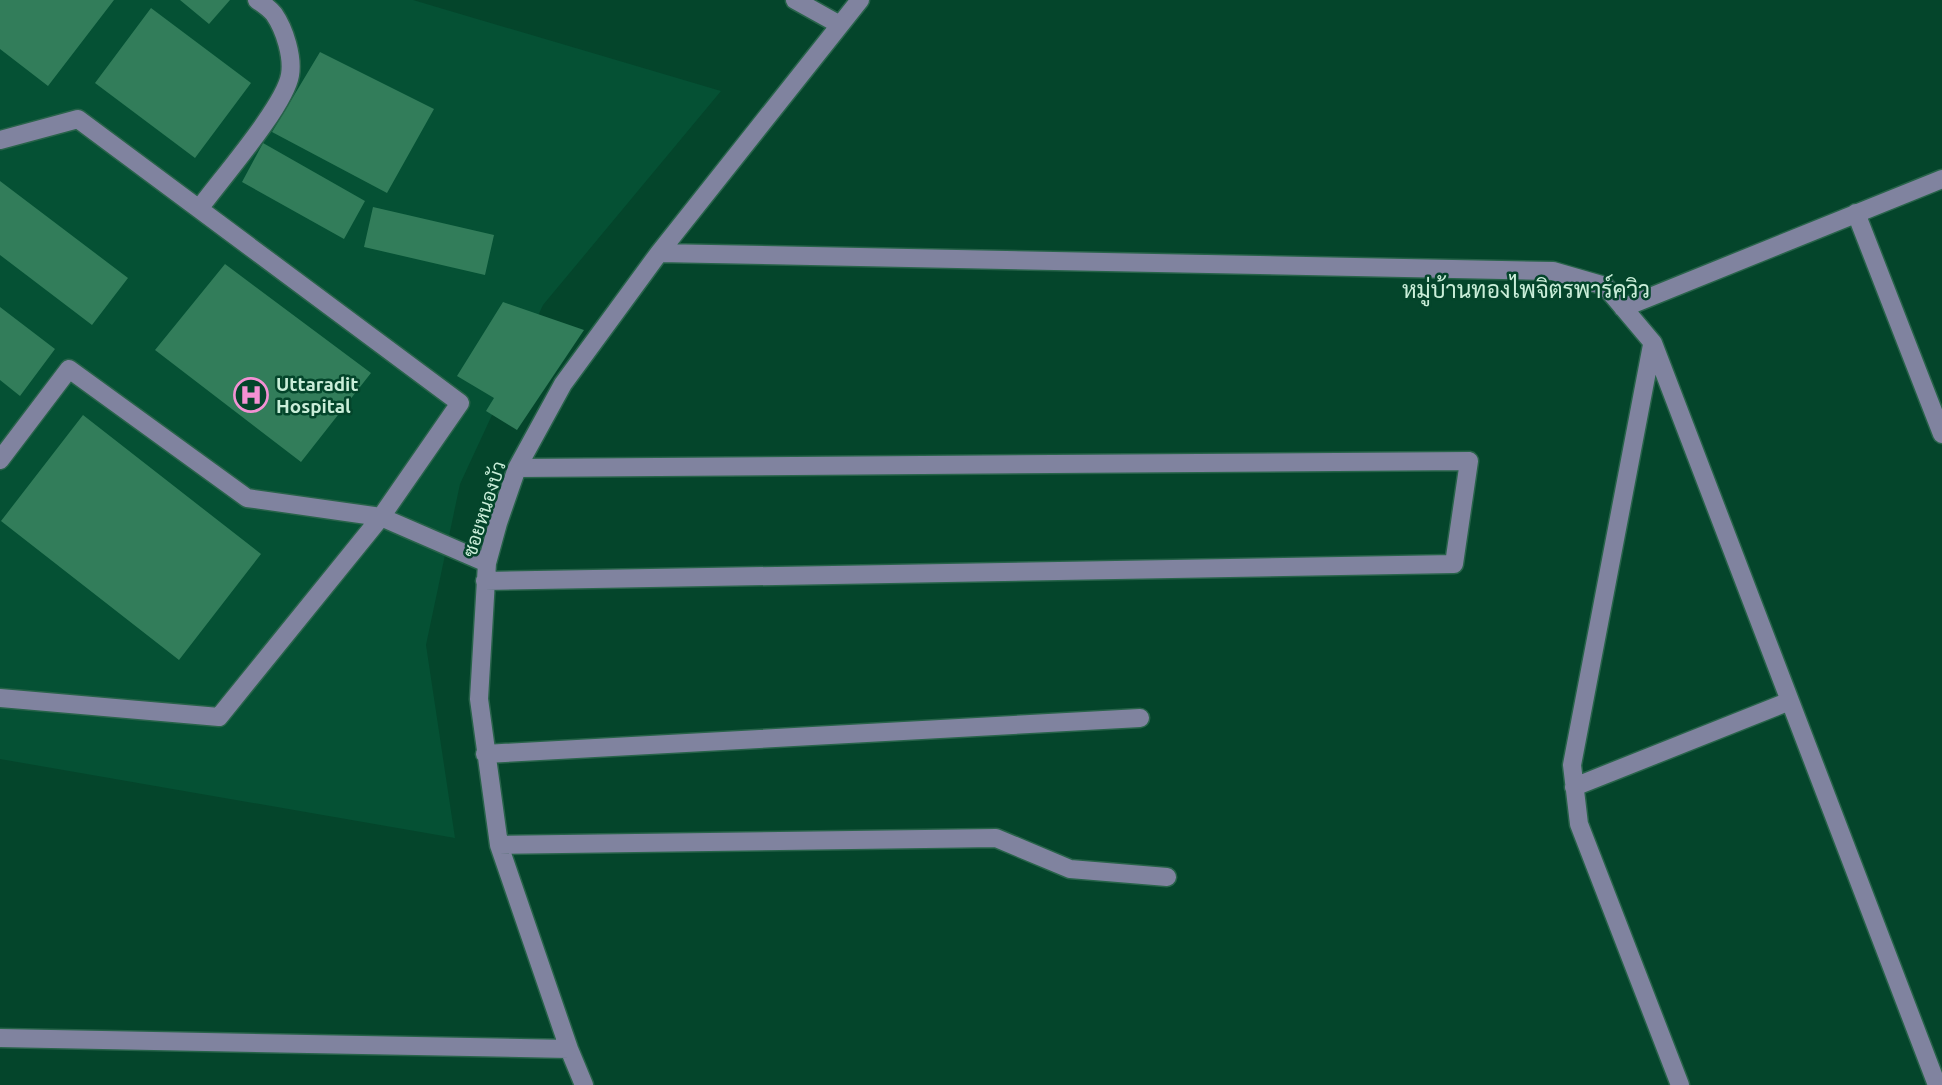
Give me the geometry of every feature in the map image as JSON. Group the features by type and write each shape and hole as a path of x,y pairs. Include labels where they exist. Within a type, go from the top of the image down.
{"street":[{"path":"199,209 280,100 290,77 291,60 286,40 274,13 257,0"},
{"path":"795,0 840,25"},
{"name":"ซอยหนองบัว","path":"584,1085 569,1049 499,845 485,754 479,699 486,572 498,523 517,468 563,384 659,253 860,0"},
{"path":"0,140 78,119 460,403 381,517 219,717 0,698"},
{"path":"1623,308 1942,178"},
{"path":"1856,213 1942,434"},
{"path":"659,253 1553,271 1605,286 1653,343 1937,1085"},
{"path":"1653,343 1572,765 1579,824 1679,1085"},
{"path":"0,460 69,369 247,498 381,517 486,572 1454,564 1469,461 517,468"},
{"path":"1574,787 1790,701"},
{"path":"485,754 1140,718"},
{"path":"499,845 996,838 1070,869 1167,877"},
{"path":"0,1038 569,1049"}],"shaded area":[{"name":"Uttaradit Hospital","path":"0,0 413,0 721,91 543,305 460,484 426,645 455,838 0,759"}],"building":[{"path":"0,0 114,0 48,86 0,49"},
{"path":"180,0 230,0 209,24"},
{"path":"151,8 251,83 195,158 95,83"},
{"path":"320,52 434,109 387,193 272,132"},
{"path":"263,143 365,201 344,239 242,182"},
{"path":"0,181 128,278 92,325 0,255"},
{"path":"373,207 494,235 485,275 364,247"},
{"path":"225,264 371,373 301,462 155,350"},
{"path":"503,302 584,330 517,430 486,411 494,398 457,376"},
{"path":"0,307 55,349 20,396 0,380"},
{"path":"83,415 261,554 179,660 1,521"}],"place":[{"name":"Uttaradit Hospital","path":"251,395"}],"district":[{"name":"หมู่บ้านทองไพจิตรพาร์ควิว","path":"1526,289"}]}
